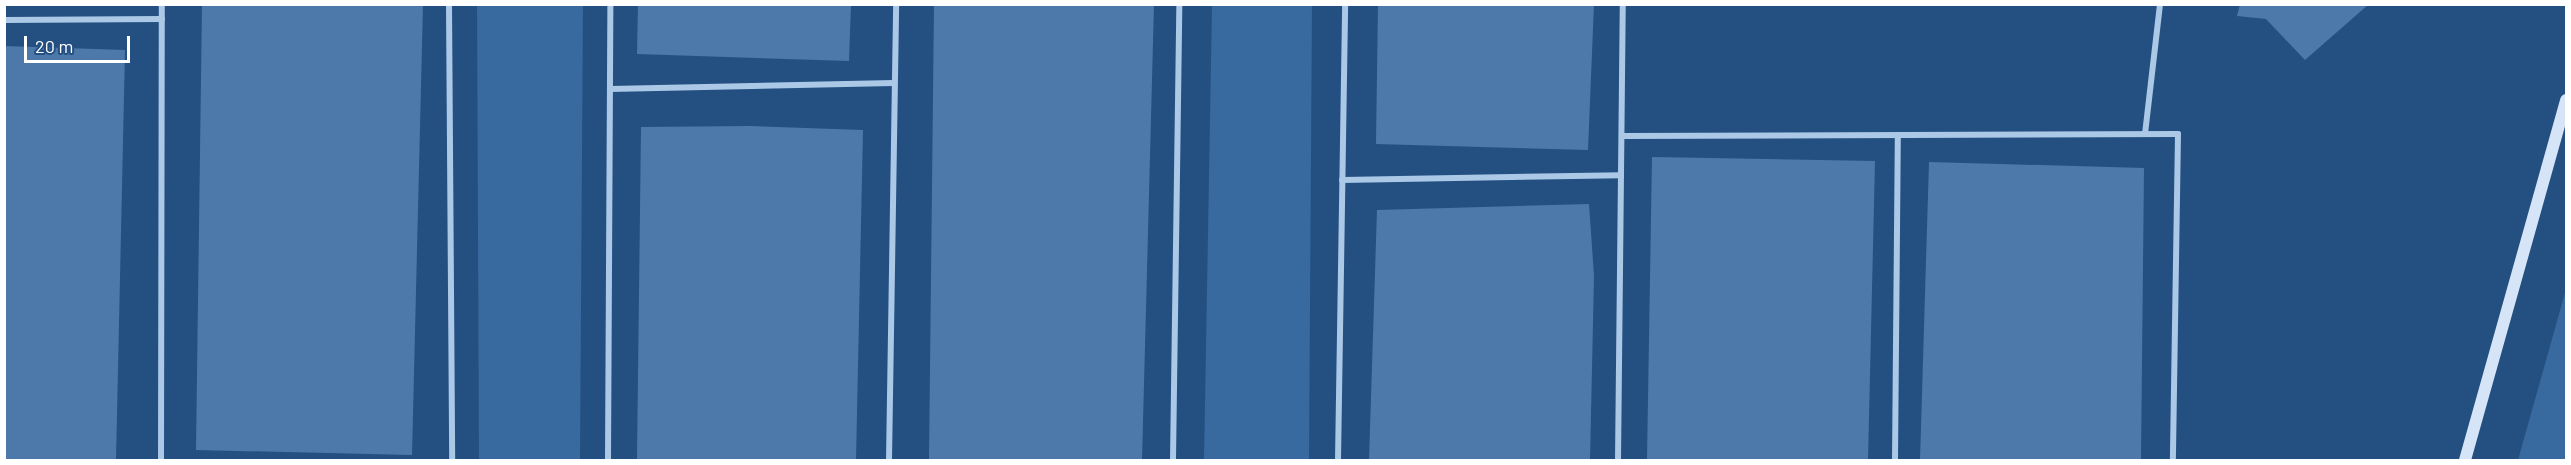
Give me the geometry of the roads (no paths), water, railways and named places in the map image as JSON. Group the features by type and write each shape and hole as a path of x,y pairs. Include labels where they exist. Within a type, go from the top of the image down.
{"street":[{"path":"161,460 162,4"},
{"path":"449,4 452,460"},
{"path":"609,460 610,4"},
{"path":"889,460 896,4"},
{"path":"1173,460 1179,4"},
{"path":"1338,460 1345,4"},
{"path":"1618,460 1623,4"},
{"path":"2145,134 2160,4"},
{"path":"4,20 162,19"},
{"path":"610,89 894,83"},
{"path":"2465,460 2566,100"},
{"path":"1622,136 2178,134 2174,460"},
{"path":"1895,460 1898,135"},
{"path":"1342,180 1621,175"}]}
